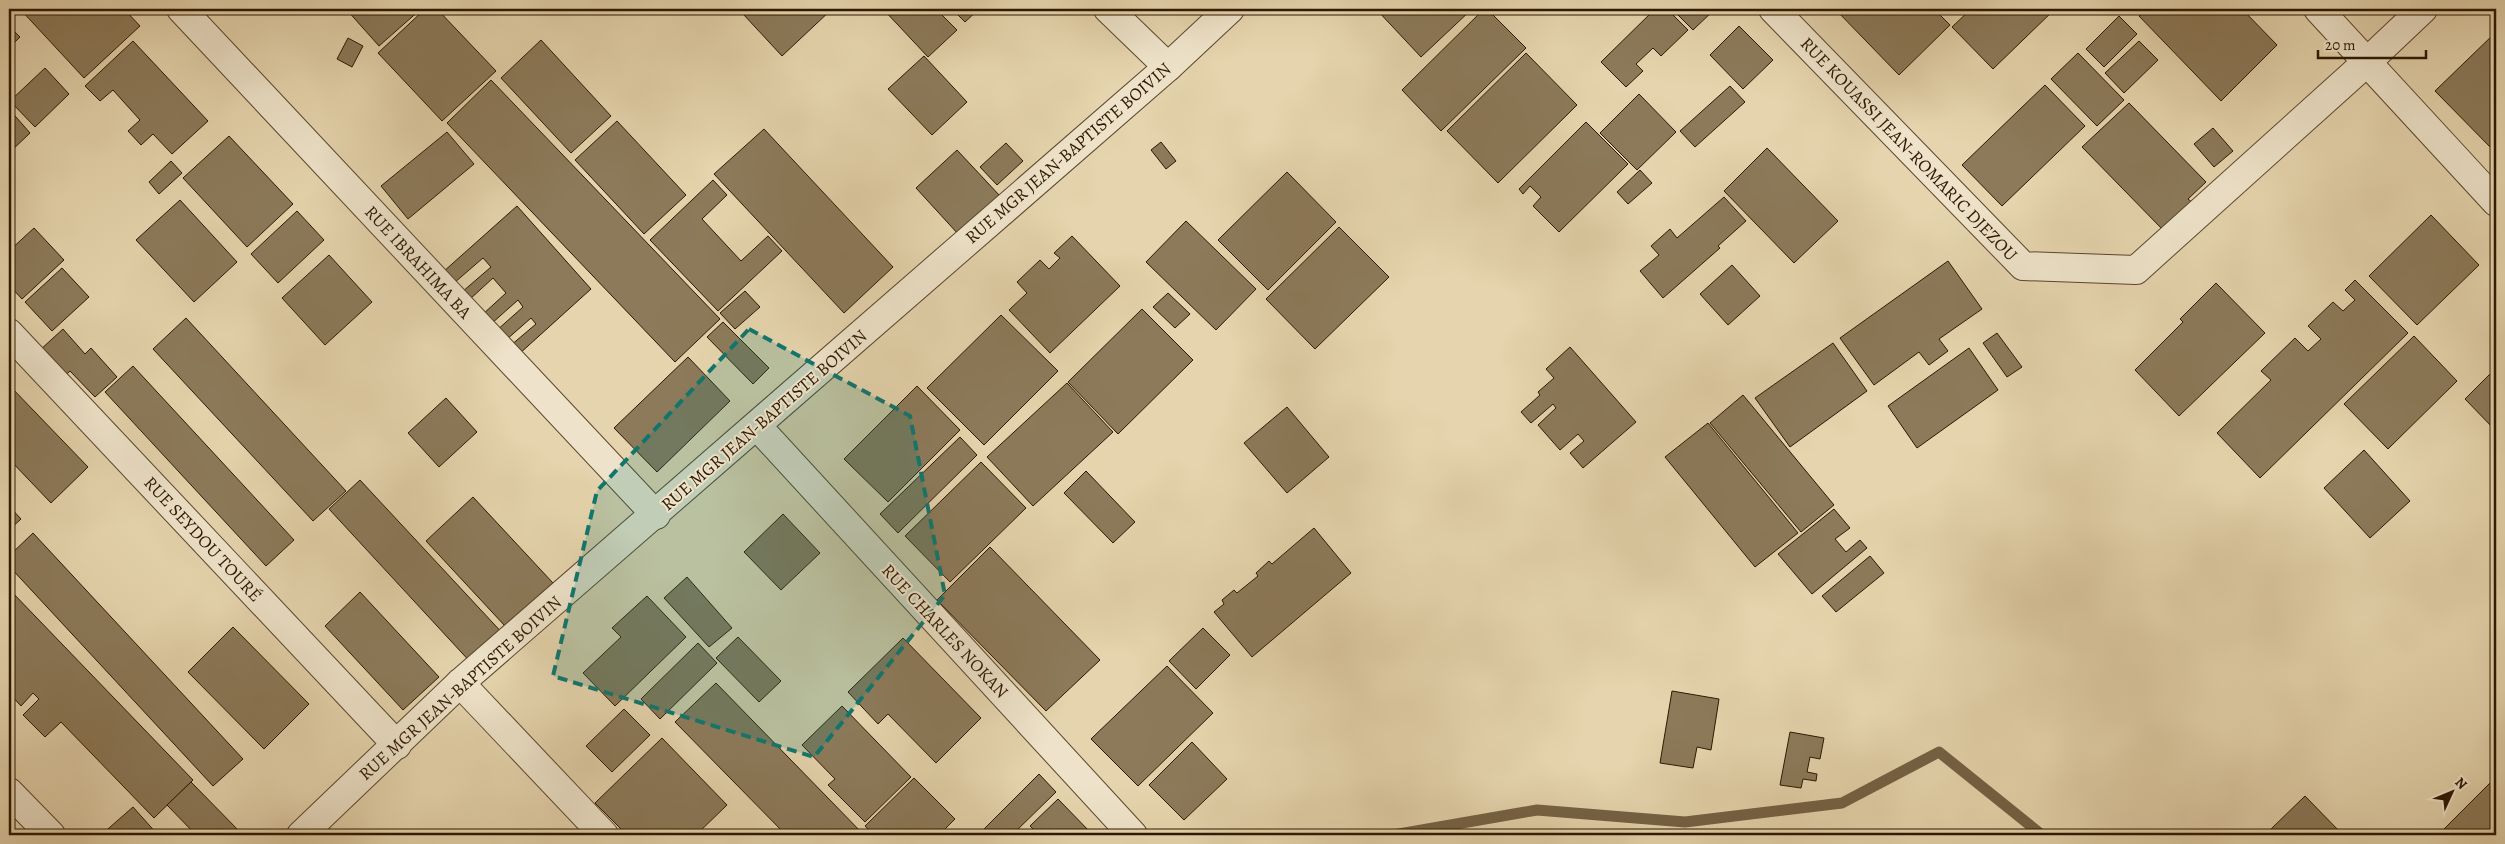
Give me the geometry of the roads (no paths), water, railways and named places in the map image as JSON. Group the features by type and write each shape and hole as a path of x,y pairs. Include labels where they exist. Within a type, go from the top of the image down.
{"street":[{"name":"RUE IBRAHIMA BA","path":"181,9 656,515"},
{"path":"1108,9 1168,67"},
{"name":"RUE MGR JEAN-BAPTISTE BOIVIN","path":"301,835 460,683 656,515 1168,67 1230,9"},
{"name":"RUE KOUASSI JEAN-ROMARIC DJEZOU","path":"1772,9 2023,266 2136,270 2367,62 2423,9"},
{"path":"2318,9 2496,202"},
{"name":"RUE SEYDOU TOURÉ","path":"9,333 397,745"},
{"name":"RUE CHARLES NOKAN","path":"757,426 1133,835"},
{"path":"460,683 604,835"},
{"path":"9,792 50,835"}],"waterway":[{"path":"1393,835 1537,810 1685,822 1842,803 1939,752 2042,835"}]}
